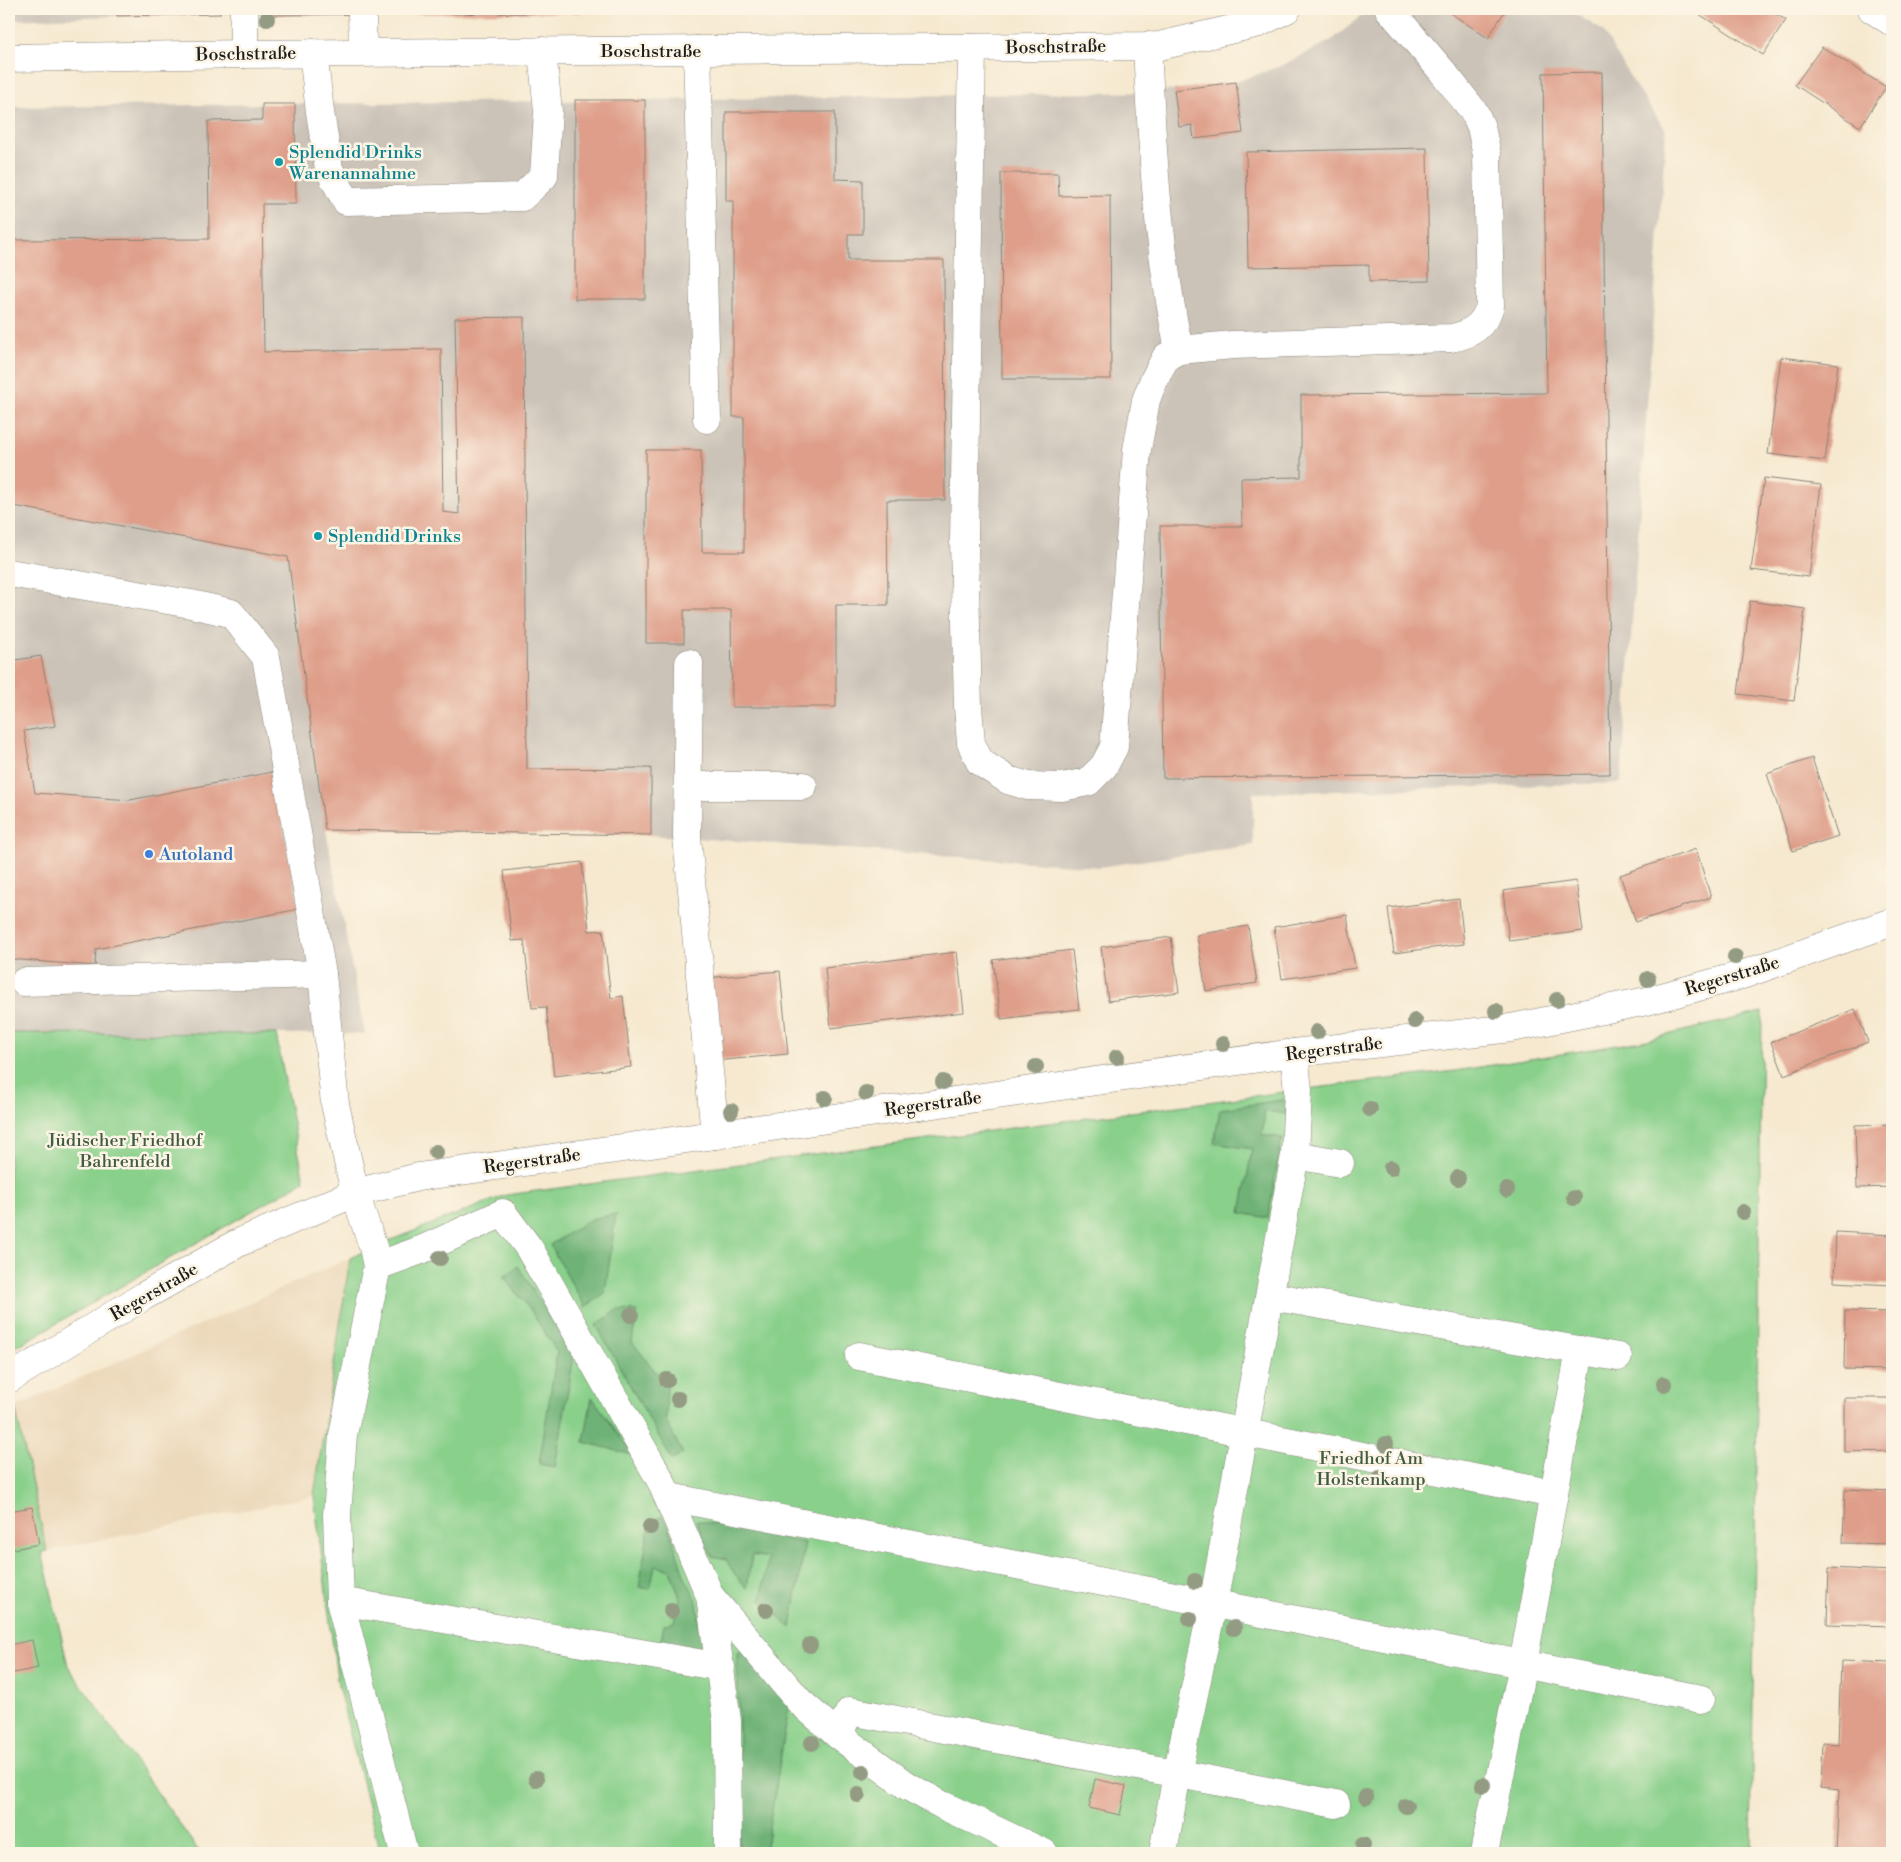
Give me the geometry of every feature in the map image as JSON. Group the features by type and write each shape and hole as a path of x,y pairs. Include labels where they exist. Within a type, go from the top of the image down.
{"street":[{"path":"244,9 244,54"},
{"name":"Boschstraße","path":"9,58 363,52 1159,46 1259,23 1286,9"},
{"path":"972,48 964,540 968,707 971,743 980,762 1008,780 1028,786 1062,787 1088,782 1104,766 1114,747 1121,636 1141,422 1146,400 1166,357 1179,350 1233,344 1451,338 1472,332 1481,324 1488,313 1490,306 1487,155 1481,127 1475,113 1447,77 1389,9"},
{"path":"1872,9 1892,22"},
{"path":"362,14 363,52"},
{"path":"1147,46 1161,247 1171,315 1179,350"},
{"path":"696,50 707,419"},
{"path":"314,53 320,112 329,169 346,201 522,197 544,176 548,111 542,51"},
{"path":"9,573 191,604 231,613 266,657 322,974 335,1104 355,1193 373,1247 377,1266 343,1435 337,1515 340,1601 404,1853"},
{"path":"689,663 687,837 715,1135"},
{"path":"688,786 803,786"},
{"name":"Regerstraße","path":"9,1379 144,1296 238,1242 355,1193 418,1177 1294,1054 1511,1028 1647,1000 1742,975 1892,922"},
{"path":"24,982 322,974"},
{"path":"1163,1853 1177,1774 1213,1604 1296,1155 1298,1090 1294,1054"},
{"path":"1296,1155 1340,1163"},
{"path":"377,1266 421,1250 503,1213 529,1248 669,1497 710,1596 727,1721 728,1853"},
{"path":"1270,1296 1618,1357"},
{"path":"1484,1853 1523,1664 1580,1350"},
{"path":"859,1356 1554,1494"},
{"path":"669,1497 1701,1699"},
{"path":"710,1596 800,1702 838,1735 907,1786 942,1805 1044,1853"},
{"path":"340,1601 721,1667"},
{"path":"838,1735 850,1711 1336,1804"}],"shaded area":[{"path":"9,9 842,9 220,14 9,20"},
{"path":"1370,9 1568,9 1603,31 1636,87 1666,130 1621,783 1253,793 1253,845 1099,867 651,835 326,830 365,1034 9,1033 9,107 1157,92 1236,82 1283,65 1332,40"},
{"path":"350,1258 314,1496 47,1551 15,1407"}],"green space":[{"name":"Friedhof Am Holstenkamp","path":"1762,1012 1751,1853 380,1853 338,1686 314,1496 350,1258 373,1247 506,1195 1298,1090 1455,1071 1642,1041"},
{"name":"Jüdischer Friedhof Bahrenfeld","path":"9,1033 276,1034 304,1181 9,1351"},
{"path":"1289,1099 1287,1114 1265,1111 1262,1135 1282,1138 1268,1218 1241,1213 1252,1149 1214,1143 1220,1109"},
{"path":"616,1214 605,1293 585,1307 550,1245 591,1219"},
{"path":"518,1266 574,1356 555,1467 539,1464 557,1352 531,1311 504,1277"},
{"path":"618,1310 637,1311 632,1342 667,1386 666,1421 683,1454 672,1460 596,1325"},
{"path":"592,1397 633,1455 584,1442"},
{"path":"15,1407 47,1551 42,1552 68,1666 200,1853 9,1853 9,1411"},
{"path":"662,1516 669,1528 685,1578 696,1598 705,1654 660,1645 664,1625 674,1622 680,1598 670,1570 655,1566 650,1589 639,1587 650,1522"},
{"path":"696,1520 805,1543 791,1628 761,1600 768,1558 752,1555 747,1588 734,1573 726,1559 712,1556"},
{"path":"741,1651 789,1706 765,1853 739,1853 737,1654"}],"building":[{"path":"117,9 220,9 220,14 117,16"},
{"path":"272,9 672,9 672,12 272,15"},
{"path":"1444,9 1506,9 1488,38"},
{"path":"1702,9 1767,9 1786,20 1763,55 1699,14"},
{"path":"1822,47 1886,87 1860,127 1795,85"},
{"path":"1602,72 1610,774 1163,778 1160,526 1242,526 1241,478 1301,477 1301,395 1547,393 1543,73"},
{"path":"1236,82 1243,133 1194,139 1192,125 1179,127 1174,90"},
{"path":"575,100 645,100 645,299 575,299"},
{"name":"Splendid Drinks","path":"262,104 295,104 296,204 262,204 264,352 441,349 443,512 459,514 455,318 524,317 527,769 651,768 651,835 325,830 288,557 9,505 9,240 209,239 208,121 262,120"},
{"path":"726,112 835,112 835,179 863,180 863,234 848,234 848,260 944,260 945,500 887,500 888,605 836,605 836,707 732,707 731,610 684,610 684,643 646,643 646,450 701,450 702,552 744,552 744,417 733,417 733,201 726,201"},
{"path":"1427,148 1429,281 1369,282 1369,265 1248,267 1246,152"},
{"path":"1001,173 1058,173 1059,196 1110,195 1111,379 1002,379"},
{"path":"1781,357 1838,364 1825,461 1768,454"},
{"path":"1764,478 1821,485 1809,577 1751,570"},
{"path":"1750,601 1805,609 1794,701 1738,694"},
{"name":"Autoland","path":"41,656 55,726 24,731 35,793 130,800 272,772 299,909 96,949 95,966 9,959 9,661"},
{"path":"1812,758 1838,836 1793,851 1767,774"},
{"path":"1696,849 1711,897 1636,922 1620,875"},
{"path":"582,862 589,931 603,930 611,998 623,996 631,1067 554,1076 546,1007 532,1008 524,940 512,941 504,871"},
{"path":"1576,881 1583,931 1509,941 1503,891"},
{"path":"1459,899 1464,944 1394,953 1388,908"},
{"path":"1347,915 1355,968 1282,979 1274,927"},
{"path":"1248,926 1257,983 1206,991 1197,935"},
{"path":"1171,937 1179,992 1108,1001 1101,947"},
{"path":"1072,950 1079,1009 1001,1019 993,960"},
{"path":"957,952 964,1012 831,1028 825,968"},
{"path":"780,971 788,1054 715,1061 707,978"},
{"path":"1855,1009 1868,1042 1784,1075 1771,1042"},
{"path":"1892,1124 1892,1187 1857,1188 1855,1125"},
{"path":"1836,1232 1892,1235 1892,1285 1834,1282"},
{"path":"1845,1311 1892,1312 1892,1370 1844,1369"},
{"path":"1844,1398 1892,1398 1892,1451 1844,1452"},
{"path":"1845,1489 1892,1491 1892,1544 1843,1543"},
{"path":"32,1507 39,1544 9,1550 9,1511"},
{"path":"1829,1568 1892,1571 1892,1626 1827,1624"},
{"path":"32,1640 38,1668 9,1674 9,1645"},
{"path":"1841,1661 1892,1663 1892,1853 1836,1853 1839,1790 1821,1788 1823,1743 1838,1744"},
{"path":"1095,1779 1126,1786 1120,1815 1089,1808"}],"place":[{"name":"Splendid Drinks Warenannahme","path":"279,162"},
{"name":"Splendid Drinks","path":"318,536"},
{"name":"Autoland","path":"149,854"}]}
